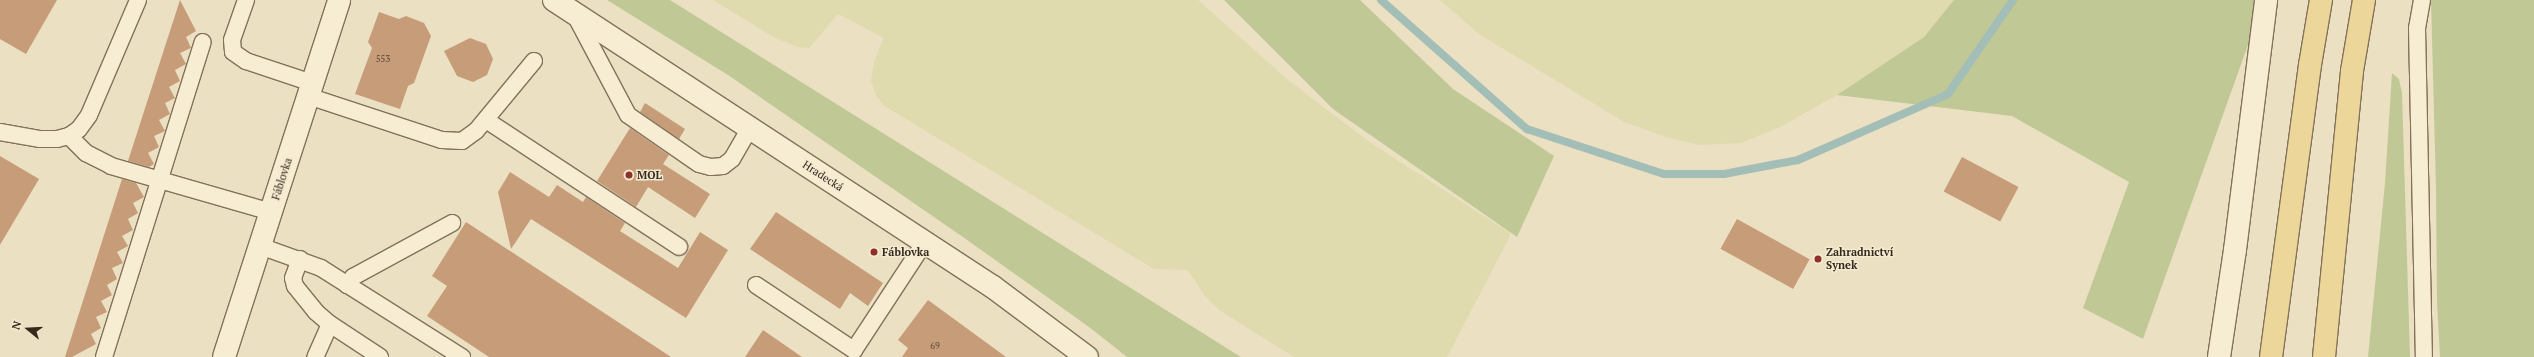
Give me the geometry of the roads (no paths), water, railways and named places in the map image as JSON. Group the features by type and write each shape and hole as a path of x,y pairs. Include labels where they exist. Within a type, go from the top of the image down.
{"main road":[{"path":"2271,357 2310,65 2321,0"},
{"path":"2324,357 2352,71 2364,0"}],"street":[{"name":"Fáblovka","path":"224,357 339,0"},
{"name":"Hradecká","path":"554,0 993,287 1087,357"},
{"path":"2219,357 2235,250 2266,0"}],"lane":[{"path":"0,132 40,139 57,139 69,136 79,129 89,115 138,0"},
{"path":"246,0 232,40 233,52 246,61 310,90 452,142 469,138 486,120 534,61"},
{"path":"2422,0 2417,28 2424,357"},
{"path":"573,12 628,115 638,124 699,164 711,167 722,166 732,159 750,128"},
{"path":"104,357 203,42"},
{"path":"486,120 679,246"},
{"path":"69,136 97,160 111,166 271,212"},
{"path":"347,284 353,277 452,223"},
{"path":"756,285 854,350 925,242"},
{"path":"260,246 300,259 321,268 462,357"},
{"path":"300,259 294,278 295,286 316,312 330,324 380,357"},
{"path":"315,357 330,324"}],"waterway":[{"path":"1381,0 1527,129 1664,174 1724,174 1798,160 1948,94 2013,0"}],"place":[{"name":"MOL","path":"629,175"},
{"name":"Fáblovka","path":"874,252"},
{"name":"Zahradnictví Synek","path":"1818,259"}]}
